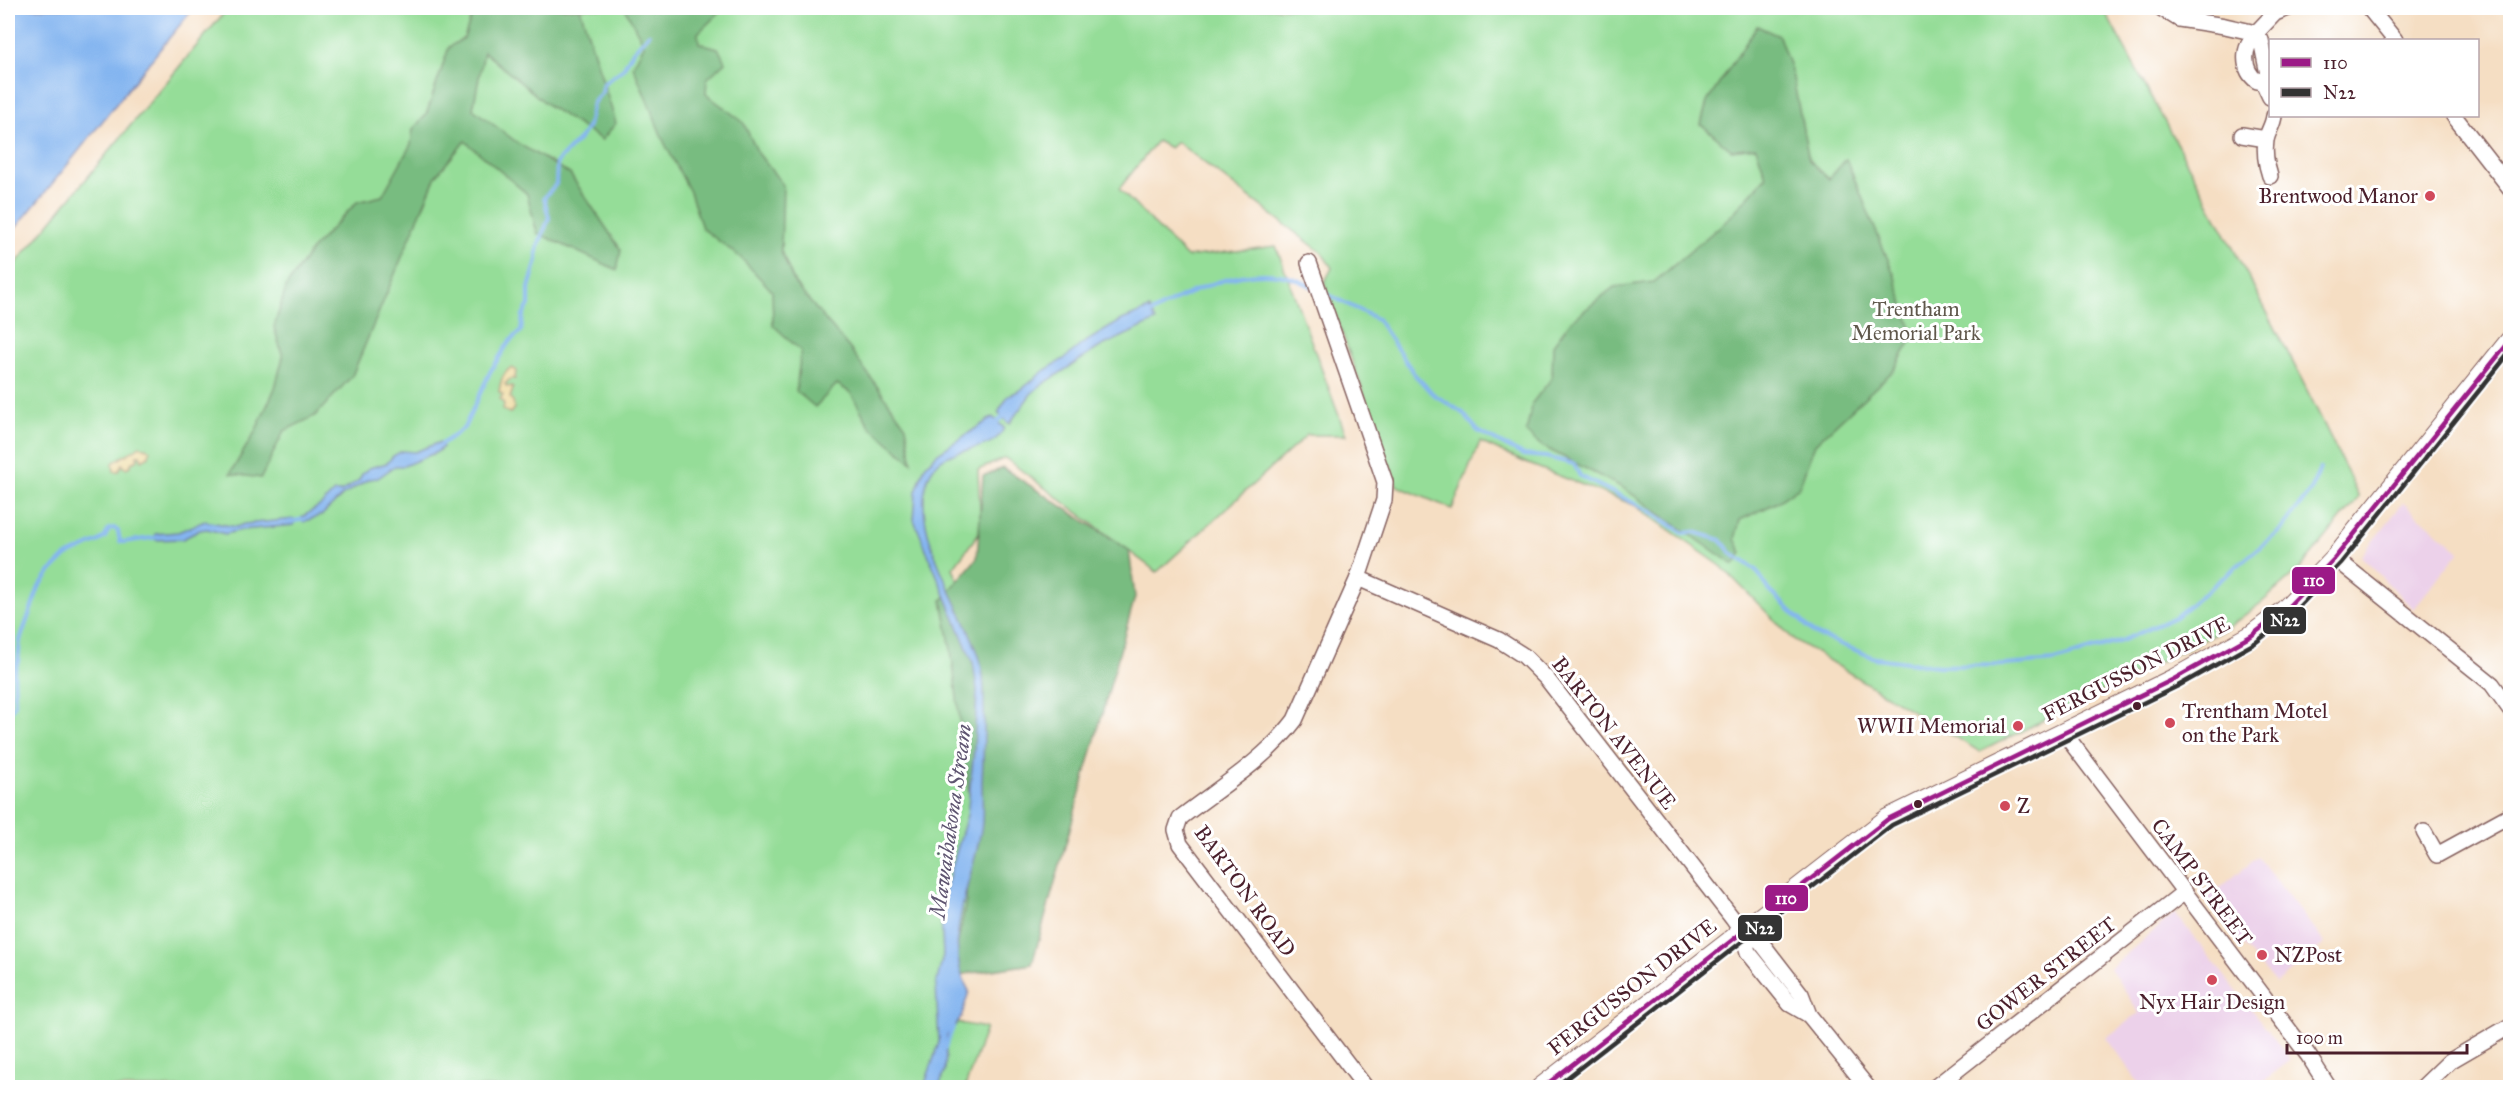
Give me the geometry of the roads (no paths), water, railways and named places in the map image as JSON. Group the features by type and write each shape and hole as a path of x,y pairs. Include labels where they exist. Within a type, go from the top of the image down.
{"main road":[{"name":"FERGUSSON DRIVE","path":"1541,1088 1888,819 2211,660 2251,636 2285,610 2335,558 2511,341"}],"street":[{"path":"2161,8 2179,19 2225,26 2256,34 2261,40 2268,74 2262,80 2269,94"},
{"path":"2256,34 2275,13 2288,8"},
{"path":"2369,8 2394,39"},
{"path":"2270,176 2265,159 2266,139 2274,117"},
{"path":"2455,117 2511,188"},
{"path":"2242,135 2266,139"},
{"path":"1309,263 1385,482 1384,500 1358,578"},
{"path":"2335,558 2492,684 2511,709"},
{"name":"BARTON AVENUE","path":"1358,578 1499,640 1524,656 1547,679 1742,932 1760,941 1801,994 1809,1015 1868,1088"},
{"name":"BARTON ROAD","path":"1358,578 1295,720 1266,753 1180,818 1176,830 1180,844 1366,1088"},
{"name":"CAMP STREET","path":"2064,733 2308,1056 2329,1088"},
{"path":"2424,832 2437,855 2511,814"},
{"name":"GOWER STREET","path":"1934,1088 2183,893"},
{"path":"2422,1088 2450,1061 2511,1026"},
{"name":"CAMP STREET","path":"2308,1056 2318,1062 2342,1088"}],"water":[{"path":"11,8 194,8 8,237 8,14"},
{"path":"1149,309 1156,321 1100,347 1040,386 1031,394 1009,424 998,413 1008,396 1022,389 1082,344 1122,320"},
{"path":"993,417 1004,428 997,438 987,444 950,455 939,462 930,473 925,490 924,510 927,531 981,662 984,687 984,725 982,823 958,929 961,971 969,991 961,1018 947,1036 945,1070 939,1087 924,1087 939,1042 936,985 943,955 941,915 944,894 967,815 977,690 973,663 914,520 916,491 925,466 938,453"},
{"path":"440,442 443,447 437,452 404,466 395,466 378,478 369,479 343,495 322,515 303,522 302,517 321,505 334,492 341,492 359,480 369,468 387,463 402,451 415,452"},
{"path":"294,519 294,525 225,534 207,529 183,539 156,540 155,534 178,532 205,521 236,527 244,524"}],"waterway":[{"path":"439,446 464,428 490,372 509,342 521,331 523,315 529,305 529,288 537,260 537,249 549,218 544,198 556,184 557,162 581,137 588,126 593,103 602,92 603,84 623,69 633,51 649,34"},
{"name":"Mawaihakona Stream","path":"1148,315 1198,289 1236,277 1274,274 1295,279 1313,287"},
{"name":"Mawaihakona Stream","path":"1325,293 1377,319 1415,375 1433,394 1463,413 1478,431 1523,455 1546,457 1574,464 1580,476 1650,511 1683,533 1694,532 1721,540 1731,553 1756,570 1770,591 1815,634 1875,658 1939,666 2005,665 2055,661 2121,641 2175,617 2281,530 2312,489 2320,468"},
{"name":"Mawaihakona Stream","path":"994,425 1006,414"},
{"path":"289,522 305,519"},
{"path":"8,715 15,704 14,673 20,640 39,587 50,572 66,556 105,537 109,529 114,528 118,531 120,541 123,542 159,537"},
{"name":"Mawaihakona Stream","path":"945,1048 953,1027"}],"place":[{"name":"Brentwood Manor","path":"2430,196"},
{"name":"Trentham Motel on the Park","path":"2170,723"},
{"name":"WWII Memorial","path":"2018,726"},
{"name":"Z","path":"2005,806"},
{"name":"NZPost","path":"2262,955"},
{"name":"Nyx Hair Design","path":"2212,980"}],"park label":[{"name":"Trentham Memorial Park","path":"1916,321"}]}
